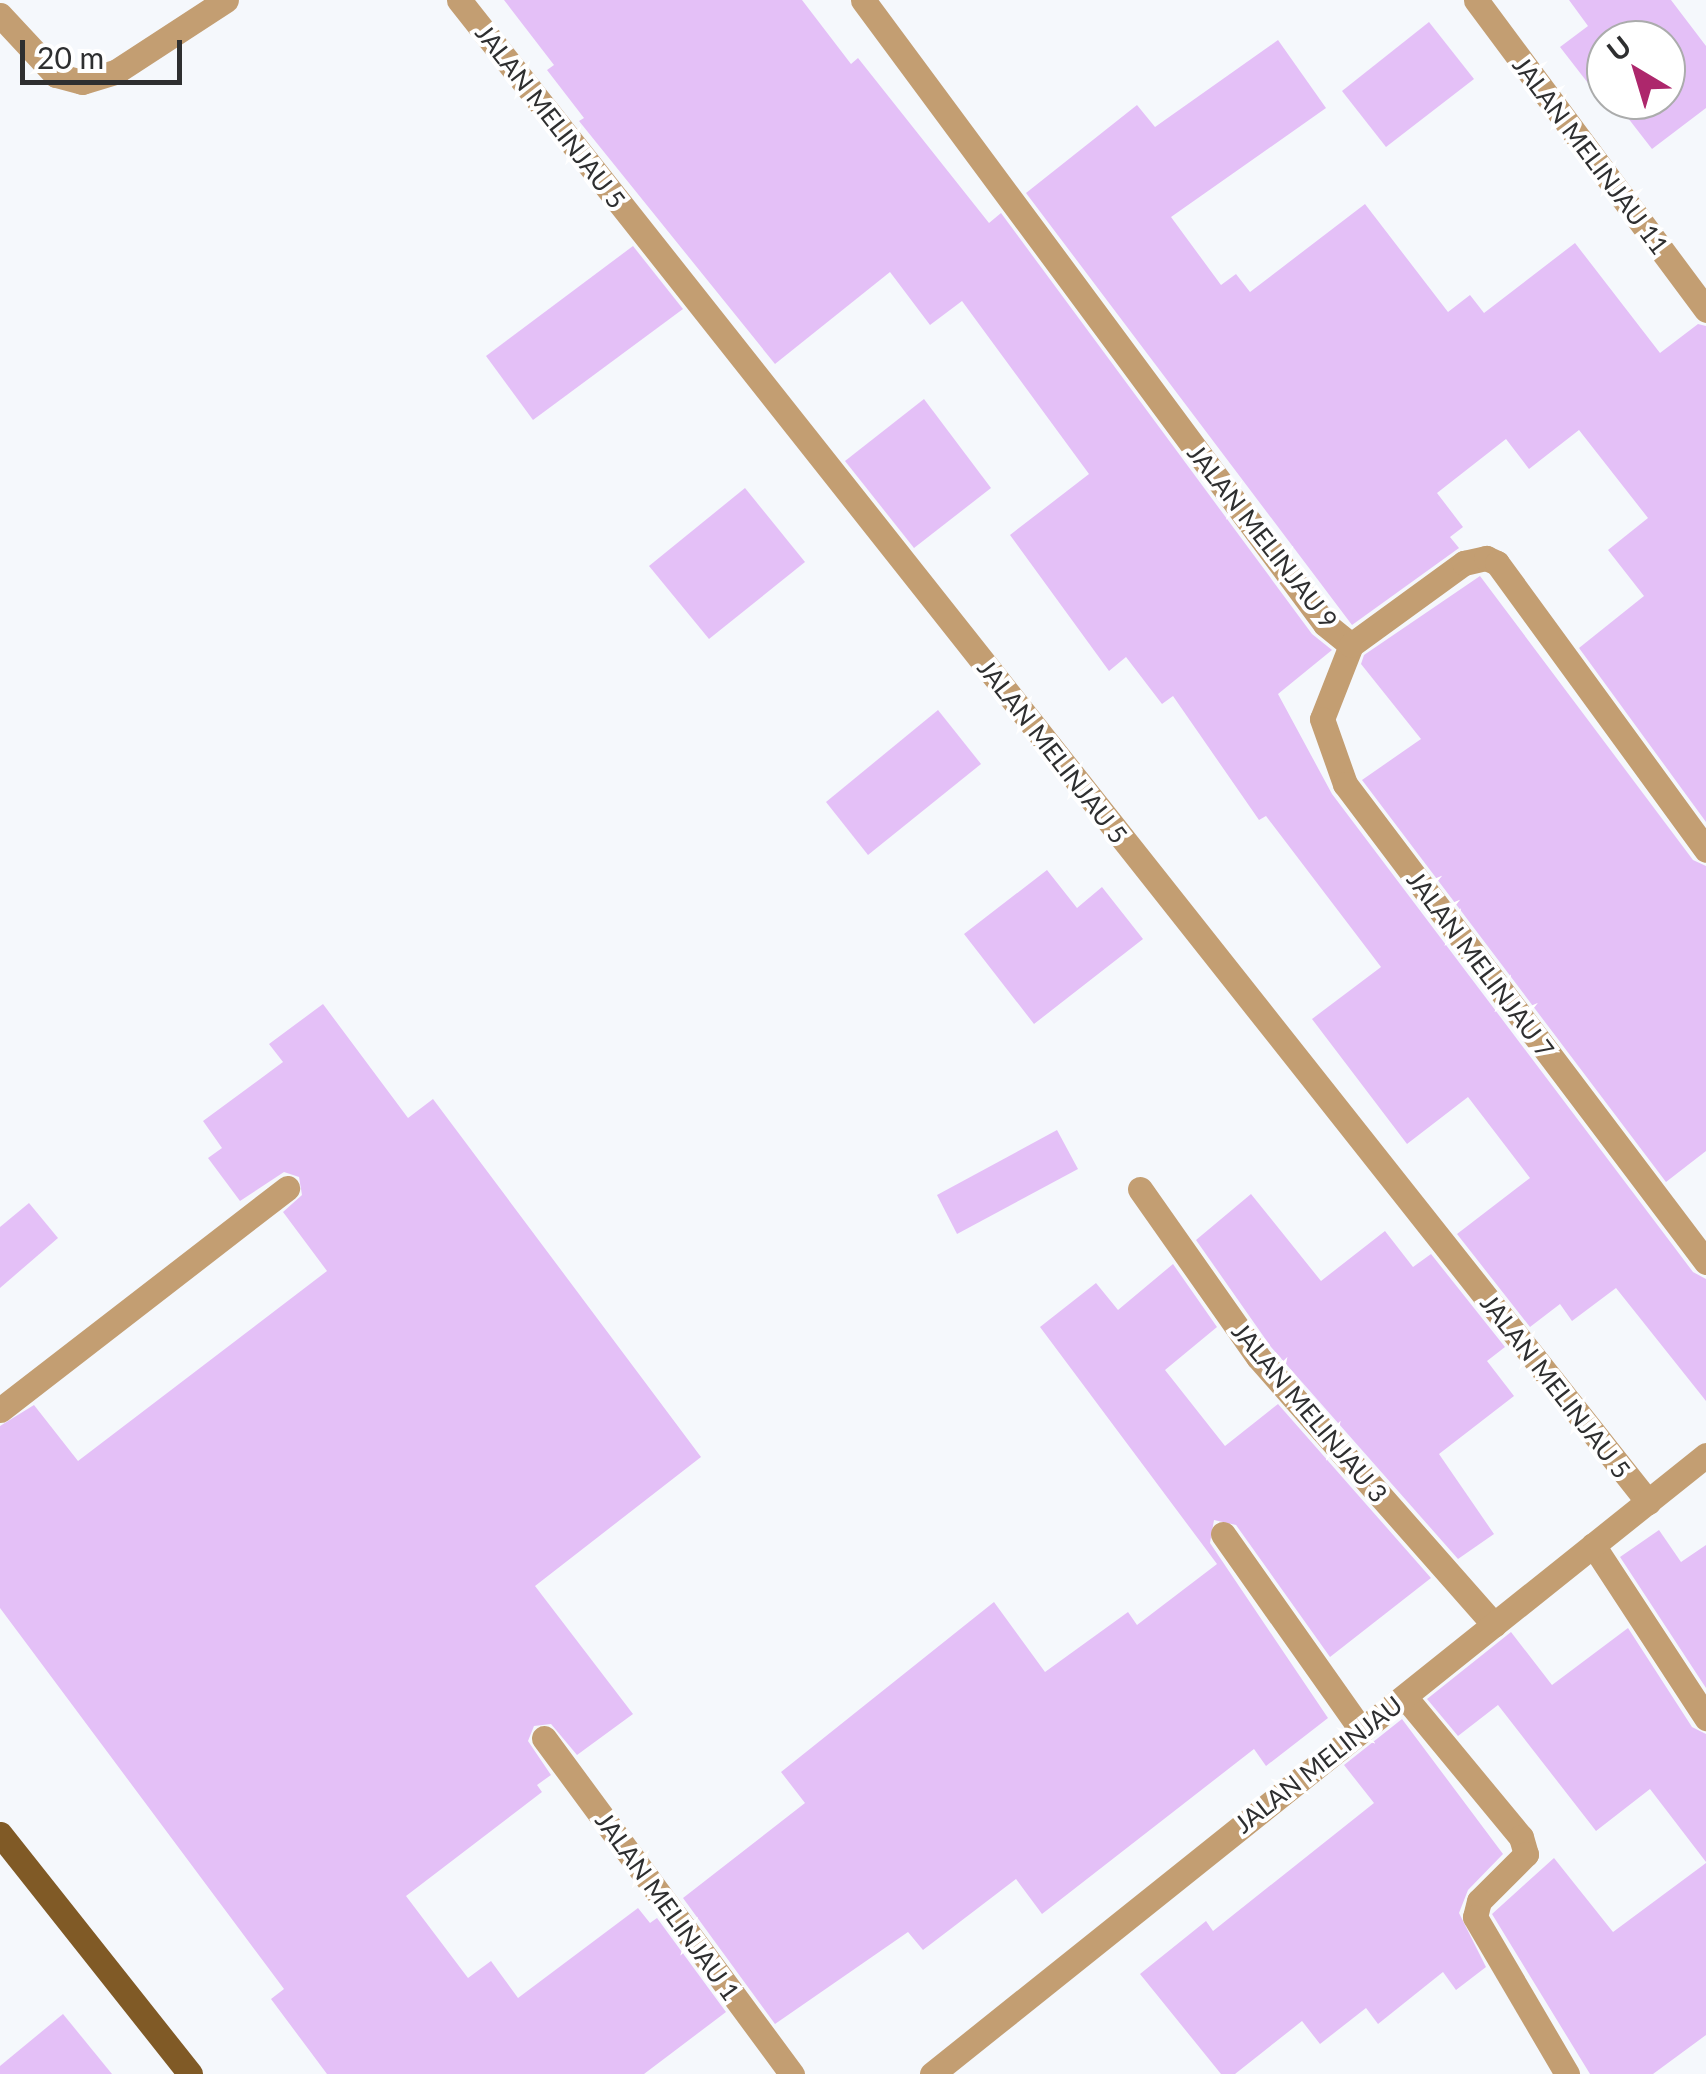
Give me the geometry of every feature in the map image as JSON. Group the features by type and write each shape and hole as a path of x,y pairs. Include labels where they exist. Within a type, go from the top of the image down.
{"main road":[{"path":"0,1834 190,2074"}],"street":[{"path":"0,15 56,75 82,82 116,72 226,0"},
{"name":"JALAN MELINJAU 5","path":"459,0 1648,1502"},
{"name":"JALAN MELINJAU 9","path":"863,0 1325,624 1351,644 1464,563 1486,558 1497,564 1706,850"},
{"name":"JALAN MELINJAU 11","path":"1476,0 1706,310"},
{"name":"JALAN MELINJAU 7","path":"1351,644 1322,719 1345,784 1706,1262"},
{"path":"0,1410 287,1188"},
{"name":"JALAN MELINJAU 3","path":"1140,1189 1258,1357 1494,1625"},
{"name":"JALAN MELINJAU","path":"932,2074 1706,1455"},
{"path":"1223,1534 1360,1728"},
{"path":"1593,1545 1706,1718"},
{"path":"1404,1697 1521,1837 1526,1854 1479,1900 1474,1917 1567,2074"},
{"name":"JALAN MELINJAU 1","path":"544,1738 792,2074"}],"building":[{"path":"504,0 802,0 851,64 858,58 989,223 1001,213 1312,634 1332,650 1278,694 1332,794 1693,1272 1706,1279 1706,1401 1616,1288 1572,1321 1560,1304 1530,1327 1457,1234 1530,1178 1468,1097 1407,1144 1312,1019 1381,967 1266,816 1259,820 1173,696 1162,704 1126,657 1109,671 1010,535 1089,474 962,301 930,325 890,272 775,364 579,121 584,118 547,70 554,65"},
{"path":"1569,0 1671,0 1706,46 1706,108 1652,149 1630,120 1686,120 1686,20 1586,20 1586,23"},
{"path":"1429,22 1474,79 1386,147 1342,91"},
{"path":"1586,28 1586,81 1560,47"},
{"path":"1278,40 1326,108 1171,217 1221,285 1236,274 1250,292 1365,204 1448,312 1470,295 1484,313 1575,243 1660,353 1698,324 1706,326 1706,822 1579,648 1644,596 1608,550 1648,518 1579,430 1529,469 1506,439 1437,493 1463,527 1450,537 1459,548 1352,625 1026,193 1137,105 1155,127"},
{"path":"633,246 683,309 533,420 486,356"},
{"path":"924,399 991,488 914,548 845,461"},
{"path":"745,488 805,562 709,639 649,566"},
{"path":"1480,576 1693,860 1706,866 1706,1151 1666,1182 1362,780 1421,739 1361,664 1364,655"},
{"path":"938,710 981,764 868,855 826,802"},
{"path":"1047,870 1077,908 1102,887 1143,939 1034,1024 964,934"},
{"path":"323,1004 408,1118 433,1099 701,1457 535,1586 633,1714 577,1755 551,1724 534,1726 528,1741 551,1775 537,1785 542,1792 406,1896 468,1978 491,1961 518,1998 638,1908 650,1923 657,1918 726,2012 644,2074 327,2074 271,1999 284,1989 0,1608 0,1426 34,1405 78,1461 327,1271 283,1212 302,1195 299,1177 284,1172 240,1201 208,1158 222,1148 203,1121 283,1062 269,1044"},
{"path":"1057,1130 1078,1169 957,1234 937,1195"},
{"path":"1251,1194 1321,1281 1385,1231 1413,1267 1431,1254 1505,1347 1487,1361 1514,1396 1439,1454 1494,1534 1458,1559 1271,1347 1196,1240"},
{"path":"29,1203 58,1238 0,1288 0,1227"},
{"path":"1173,1264 1217,1327 1165,1370 1225,1446 1278,1404 1431,1578 1330,1657 1236,1525 1214,1520 1210,1543 1328,1718 1266,1766 1254,1749 1042,1914 1016,1879 923,1950 908,1932 775,2024 683,1898 805,1803 781,1772 994,1602 1045,1672 1128,1612 1137,1625 1217,1564 1040,1327 1096,1283 1118,1310"},
{"path":"1659,1530 1681,1562 1706,1545 1706,1688 1620,1557"},
{"path":"1628,1628 1692,1727 1706,1734 1706,1862 1650,1789 1596,1831 1498,1705 1458,1736 1427,1699 1511,1632 1552,1685"},
{"path":"1402,1719 1503,1854 1468,1890 1459,1913 1486,1967 1456,1990 1443,1972 1378,2024 1366,2008 1320,2044 1302,2021 1235,2074 1221,2074 1140,1974 1206,1921 1213,1931 1374,1803 1344,1765"},
{"path":"1554,1858 1613,1932 1706,1863 1706,2035 1653,2074 1590,2074 1492,1914"},
{"path":"63,2014 112,2074 0,2074 0,2066"}]}
